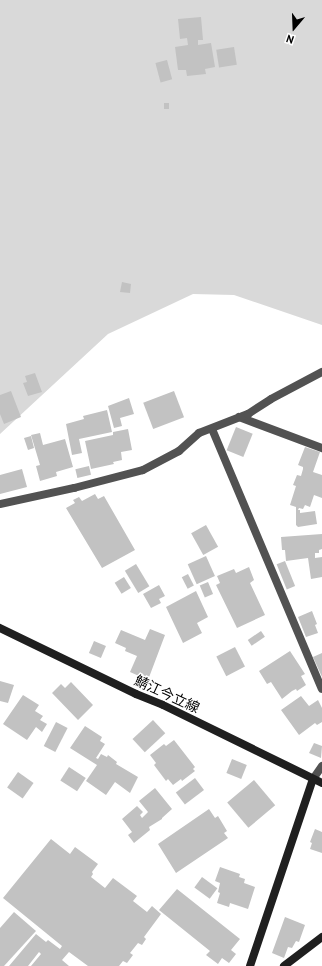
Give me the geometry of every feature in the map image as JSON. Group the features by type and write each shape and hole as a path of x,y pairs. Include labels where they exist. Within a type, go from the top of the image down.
{"main road":[{"name":"鯖江今立線","path":"0,628 136,694 163,705 322,783"},
{"path":"250,966 313,779"},
{"path":"284,966 322,937"}],"street":[{"path":"0,504 143,470 179,451 199,433 239,417 322,372"},
{"path":"239,417 322,448"},
{"path":"212,429 322,689"},
{"path":"313,779 322,766"}],"shaded area":[{"path":"0,0 322,0 322,325 234,295 193,294 108,334 0,434"}],"building":[{"path":"201,17 203,40 198,40 198,45 211,43 215,67 205,69 206,74 187,76 186,70 178,70 175,47 188,45 187,38 180,39 178,19"},
{"path":"234,47 237,65 219,68 216,50"},
{"path":"167,60 172,79 161,82 155,63"},
{"path":"164,103 169,103 169,109 164,109"},
{"path":"122,282 131,284 130,293 120,292"},
{"path":"35,373 42,392 28,396 23,383 27,382 25,376"},
{"path":"11,391 21,417 4,424 0,414 0,395"},
{"path":"174,391 184,417 153,429 143,403"},
{"path":"129,398 134,414 120,418 122,426 114,428 108,406"},
{"path":"107,410 112,432 79,439 82,453 72,455 66,424 84,419 83,416"},
{"path":"236,427 253,434 243,457 227,450"},
{"path":"128,429 132,450 121,452 122,460 113,462 114,464 91,469 85,441 113,435 113,432"},
{"path":"40,433 43,445 65,439 73,467 56,472 57,476 40,481 36,466 40,465 31,435"},
{"path":"31,436 34,448 28,450 24,438"},
{"path":"305,447 320,452 313,472 322,475 322,498 314,495 310,507 305,505 303,509 299,508 298,510 300,510 300,513 315,511 317,524 298,527 296,525 296,507 290,505 296,486 293,485 297,475 301,476 303,469 303,467 298,465"},
{"path":"89,466 91,475 77,478 75,469"},
{"path":"22,469 27,487 0,494 0,475"},
{"path":"95,494 98,499 104,496 135,550 102,568 66,508 75,503 73,500 79,497 82,501"},
{"path":"206,525 218,547 203,555 191,533"},
{"path":"322,534 322,549 319,550 319,553 315,553 315,558 322,557 322,577 311,579 308,558 286,561 285,550 282,550 281,537"},
{"path":"206,556 215,576 197,584 188,564"},
{"path":"285,561 295,586 287,589 277,564"},
{"path":"136,564 149,586 138,593 125,571"},
{"path":"249,567 254,580 250,583 265,615 237,628 216,585 220,583 217,576 234,569 236,573"},
{"path":"188,574 194,586 188,589 182,577"},
{"path":"124,577 131,588 122,594 115,583"},
{"path":"208,582 213,594 205,597 200,586"},
{"path":"159,585 165,596 159,599 161,603 151,608 143,594"},
{"path":"196,591 208,617 197,623 202,633 183,643 166,607"},
{"path":"312,611 317,624 315,625 318,633 306,637 298,617"},
{"path":"150,629 165,635 148,680 130,672 137,656 125,651 126,648 115,643 121,630 145,640"},
{"path":"261,631 265,637 252,646 248,640"},
{"path":"94,641 106,646 101,658 89,653"},
{"path":"235,647 245,667 226,676 216,657"},
{"path":"290,651 305,674 301,676 306,685 297,691 296,689 292,691 282,699 271,682 267,684 259,671"},
{"path":"322,653 322,677 313,657"},
{"path":"0,681 14,685 8,703 0,701"},
{"path":"71,682 93,705 78,720 52,693 61,684 65,688"},
{"path":"23,695 39,705 35,711 43,716 40,720 47,724 42,732 36,727 27,740 3,724"},
{"path":"301,696 309,706 318,700 322,708 322,722 317,725 315,723 299,735 281,710"},
{"path":"153,720 165,733 145,752 133,739"},
{"path":"56,722 68,728 55,752 44,746"},
{"path":"85,726 102,737 100,741 105,744 96,758 98,759 101,754 107,757 108,755 117,762 116,764 138,777 130,793 115,782 106,795 86,781 97,765 70,748"},
{"path":"174,740 195,767 193,769 195,771 182,781 181,779 173,785 168,779 166,781 154,765 156,763 150,755 164,744 166,746"},
{"path":"314,743 322,746 321,758 309,753"},
{"path":"232,759 247,765 241,779 226,773"},
{"path":"69,767 86,778 77,791 60,780"},
{"path":"18,772 34,783 23,798 7,788"},
{"path":"195,778 204,790 185,804 176,792"},
{"path":"254,780 275,805 248,828 227,802"},
{"path":"155,788 172,809 162,819 149,827 150,830 134,843 128,835 132,832 122,819 137,806 143,812 140,815 142,818 148,812 139,801"},
{"path":"209,809 215,818 218,816 227,831 224,833 228,838 176,873 158,844"},
{"path":"315,829 322,832 322,853 310,849 312,843 310,842"},
{"path":"51,839 70,854 75,847 98,864 92,872 93,874 91,877 105,888 113,878 137,896 133,901 147,912 152,906 161,914 144,937 146,939 142,945 138,943 130,953 133,955 127,963 123,961 119,966 88,966 69,952 62,960 69,966 31,966 41,954 39,952 28,966 9,966 36,934 46,942 48,940 60,949 62,946 3,898"},
{"path":"220,867 240,874 239,877 245,879 244,883 255,887 248,909 230,903 229,907 217,903 220,893 218,892 220,883 215,881"},
{"path":"202,877 217,888 210,899 194,888"},
{"path":"177,889 240,939 231,950 236,954 229,963 222,958 218,964 206,955 210,951 159,910"},
{"path":"14,912 36,931 4,966 0,966 0,928"},
{"path":"285,917 305,925 299,942 296,941 292,948 288,947 284,958 272,953"}]}
